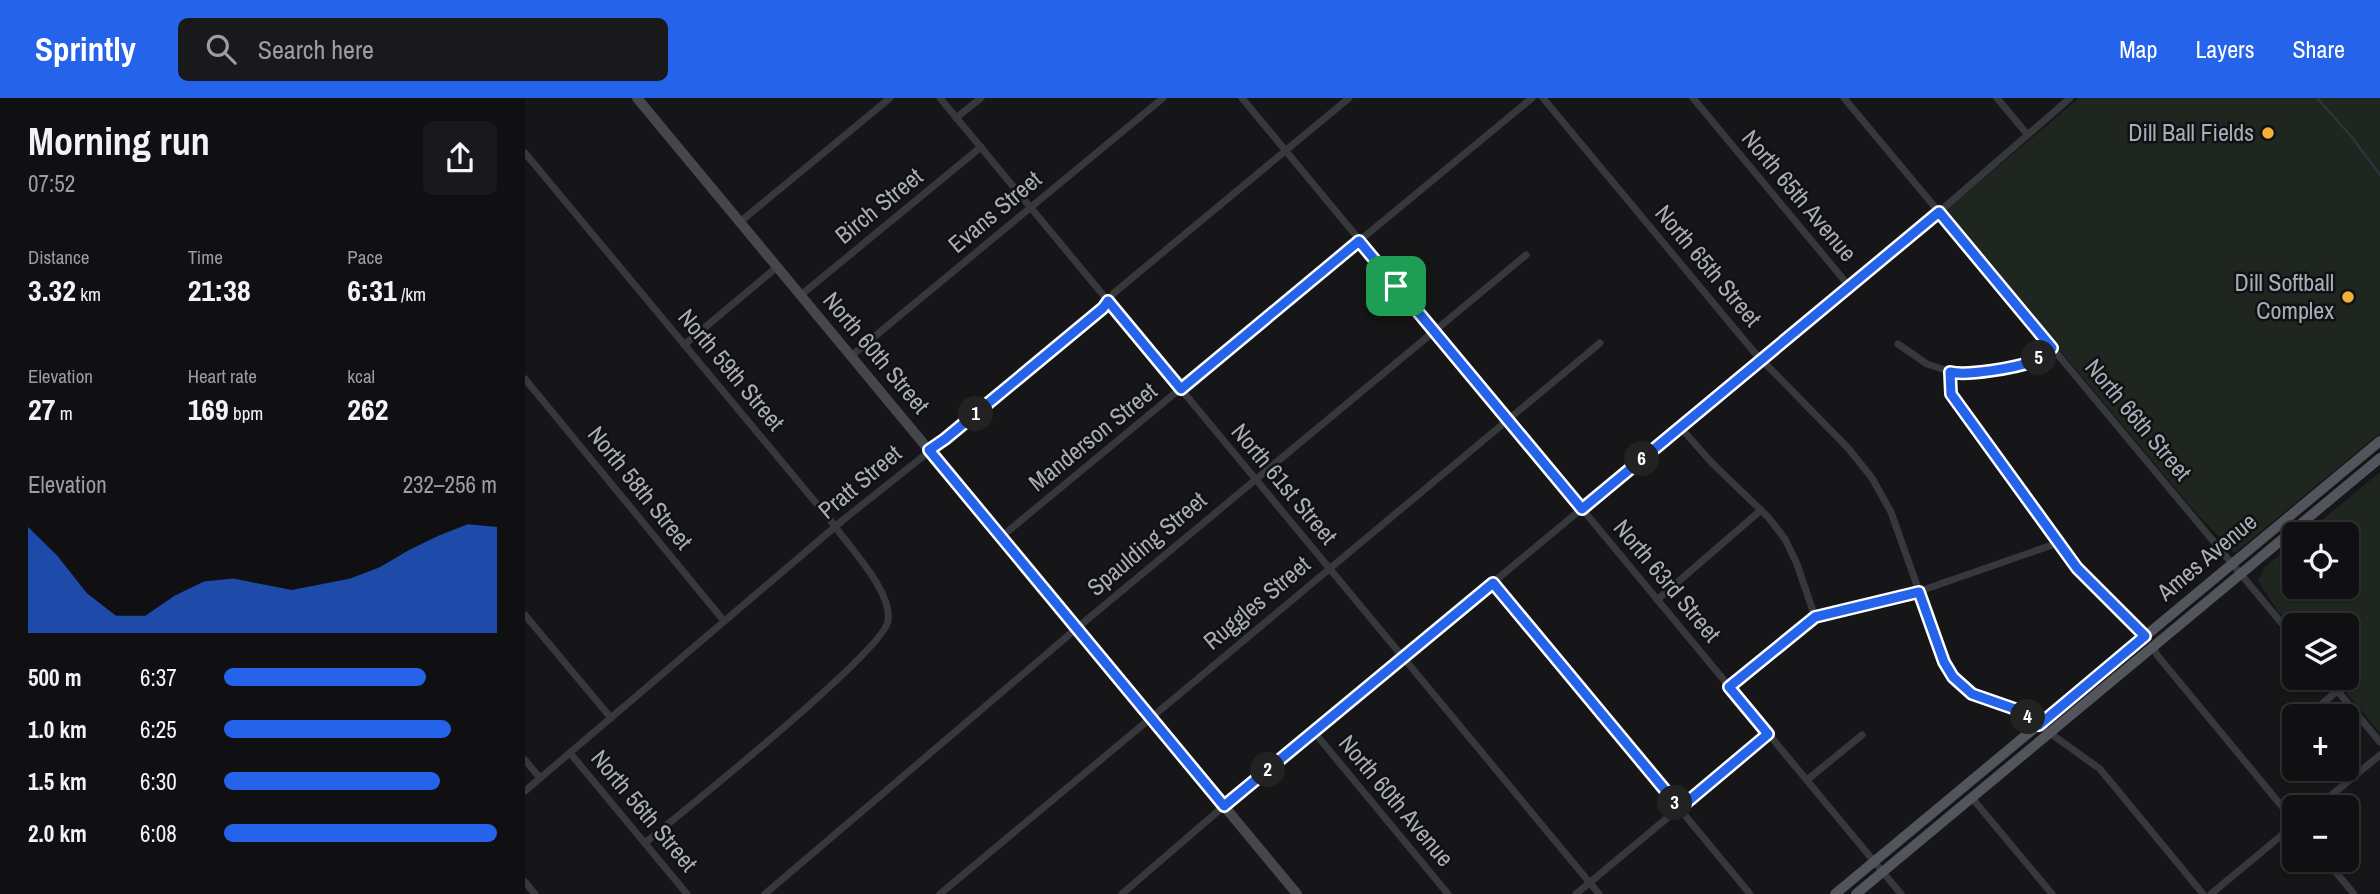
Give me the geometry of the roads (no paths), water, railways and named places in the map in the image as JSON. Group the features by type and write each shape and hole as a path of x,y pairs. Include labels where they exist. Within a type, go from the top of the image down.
{"main road":[{"name":"North 60th Street","path":"637,98 1297,894"},
{"name":"Ames Avenue","path":"1835,894 2380,441"},
{"name":"Ames Avenue","path":"1856,894 2380,458"}],"street":[{"path":"740,222 890,98"},
{"name":"North 61st Street","path":"940,98 1599,894"},
{"path":"957,118 981,98"},
{"name":"Evans Street","path":"851,356 1163,98"},
{"name":"North 63rd Street","path":"1242,98 1901,894"},
{"name":"Pratt Street","path":"525,791 835,527 1103,308 1114,293 1349,98"},
{"name":"Manderson Street","path":"1001,537 1532,98"},
{"name":"North 65th Street","path":"1543,98 1761,359 1848,448 1873,478 1891,512 1944,662 1953,677 1972,694 2018,710 2100,769 2203,894"},
{"name":"North 65th Avenue","path":"1693,98 1849,286"},
{"name":"North 66th Street","path":"1844,98 2282,623"},
{"path":"1997,98 2027,134"},
{"path":"1122,894 1224,806 1939,212 2070,98"},
{"name":"Birch Street","path":"801,295 981,147"},
{"name":"North 59th Street","path":"525,153 835,527 873,578 888,607 888,621 883,634 851,668 645,843"},
{"name":"Spaulding Street","path":"765,894 1077,628 1526,255"},
{"path":"684,345 777,267"},
{"name":"Ruggles Street","path":"940,894 1600,343"},
{"path":"1898,344 1927,365 1950,372 1968,373 2025,363 2039,358 2052,348"},
{"path":"1950,372 1949,386 1954,399 2058,543 2084,577 2145,636"},
{"name":"North 58th Street","path":"525,379 724,621"},
{"path":"1680,427 1777,527 1791,548 1815,617"},
{"path":"1657,600 1761,510"},
{"path":"1729,687 1815,617 1919,592 2058,543"},
{"path":"1493,583 1750,894"},
{"path":"525,615 611,718"},
{"path":"2153,646 2157,655 2282,808"},
{"path":"2322,704 2337,691 2380,742"},
{"name":"North 60th Avenue","path":"1314,732 1448,894"},
{"path":"1576,894 1768,734"},
{"path":"1808,780 1862,735"},
{"name":"North 56th Street","path":"570,752 687,894"},
{"path":"2332,795 2380,755"},
{"path":"525,760 540,778"},
{"path":"1972,797 2052,894"},
{"path":"2211,894 2282,833"},
{"path":"2336,872 2354,894"},
{"path":"525,883 535,894"}],"waterway":[{"path":"2317,98 2351,136 2380,175"}],"place":[{"name":"Dill Ball Fields","path":"2268,133"},
{"name":"Dill Softball Complex","path":"2348,297"}]}
